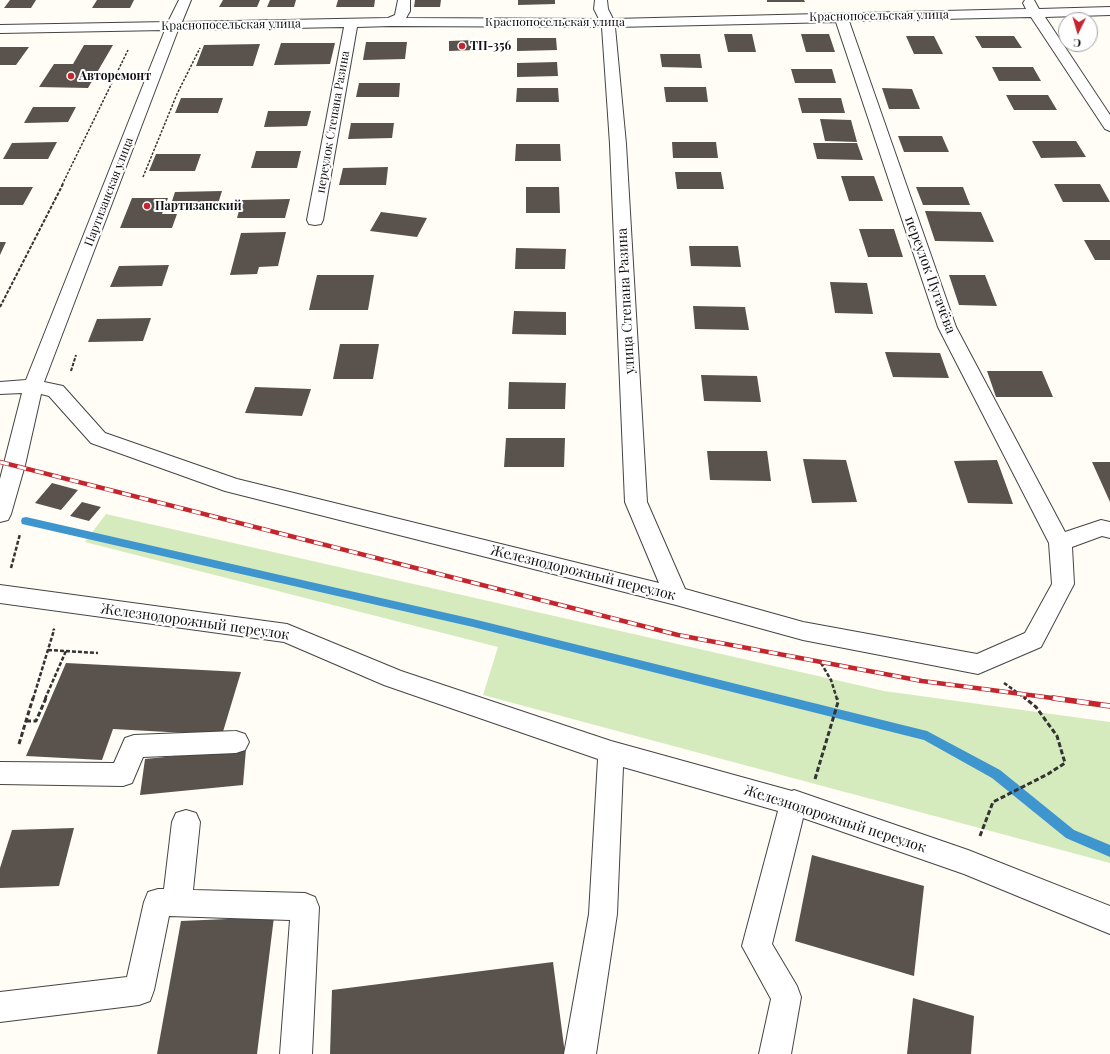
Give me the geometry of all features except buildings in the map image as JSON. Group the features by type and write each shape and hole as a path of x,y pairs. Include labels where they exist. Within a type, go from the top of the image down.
{"street":[{"name":"Партизанская улица","path":"0,514 15,465 33,386 173,26 186,0"},
{"path":"390,22 400,17 403,11 404,0"},
{"name":"улица Степана Разина","path":"601,0 601,9 608,23 618,144 636,502 676,596"},
{"path":"1028,0 1108,119"},
{"name":"Краснопосельская улица","path":"0,29 390,22 608,23 831,13 1110,11"},
{"name":"переулок Пугачёва","path":"831,13 947,327 1060,543"},
{"name":"переулок Степана Разина","path":"315,220 351,23"},
{"name":"Железнодорожный переулок","path":"0,388 33,386 56,391 98,438 233,486 676,596 803,631 978,664"},
{"path":"978,664 1033,640 1063,584 1060,543 1101,528 1110,530"},
{"name":"Железнодорожный переулок","path":"0,594 287,633 393,678 611,752 800,804 968,863 1110,920"},
{"path":"0,774 123,775 134,746 236,742"},
{"path":"580,1054 603,914 611,752"},
{"path":"775,1054 786,997 757,946 800,804"},
{"path":"177,903 186,822"},
{"path":"0,1007 139,990 158,902 305,907 296,1054"}],"path":[{"path":"0,307 90,130 139,27"},
{"path":"800,804 838,702 831,680 803,631"},
{"path":"48,650 98,653"},
{"path":"26,721 36,720 66,651"},
{"path":"968,863 993,802 1048,774 1065,763 1057,736 1036,707 978,664"}],"green space":[{"path":"106,514 884,691 1110,722 1110,863 483,695 498,647 85,542"}],"waterway":[{"path":"26,521 473,623 927,736 996,774 1070,834 1110,851"}],"railway":[{"path":"0,462 678,635 922,681 1060,699"},
{"path":"1053,698 1110,706"}],"place":[{"name":"ТП-356","path":"462,46"},
{"name":"Авторемонт","path":"71,76"},
{"name":"Партизанский","path":"147,206"}]}
